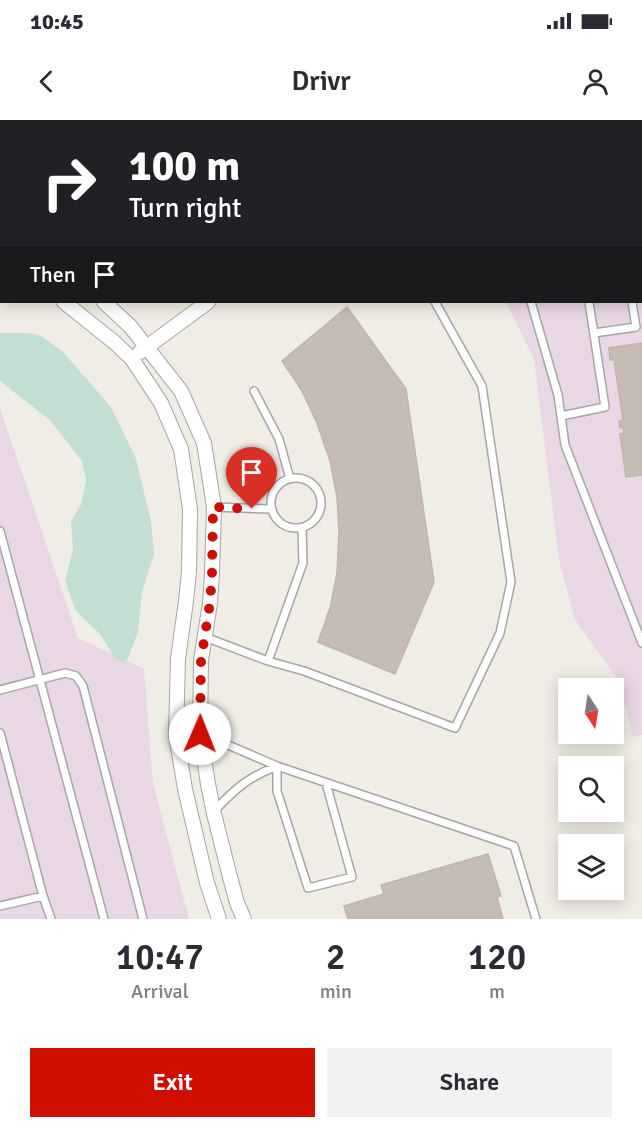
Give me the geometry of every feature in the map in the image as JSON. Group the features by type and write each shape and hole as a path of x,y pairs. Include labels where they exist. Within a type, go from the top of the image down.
{"street":[{"path":"65,303 132,359 161,403 181,449 190,519 187,591 178,659 176,735 192,819 207,883 219,919"},
{"path":"105,303 130,326 182,391 204,443 213,507 210,603 201,660 200,734 214,811 237,903 244,919"},
{"path":"132,359 207,303"}],"lane":[{"path":"205,637 268,661 304,671 455,728 500,633 511,582 482,386 436,303"},
{"path":"531,303 558,395 565,445 642,643"},
{"path":"561,416 606,407 589,303"},
{"path":"594,333 636,327 632,303"},
{"path":"255,391 279,439 290,479"},
{"path":"298,478 312,484 320,497 319,513 315,519 302,528 294,528 280,522 272,509 273,494 283,482 290,479 298,478"},
{"path":"213,507 272,509"},
{"path":"268,661 303,562 302,528"},
{"path":"0,531 104,919"},
{"path":"0,690 65,673 76,676 83,686 143,919"},
{"path":"0,734 51,919"},
{"path":"200,734 277,766 514,846 537,919"},
{"path":"277,766 277,790 308,888 352,877 326,783"},
{"path":"214,811 243,783 277,766"},
{"path":"0,906 43,896"}],"shaded area":[{"path":"506,303 642,303 642,735 633,737 624,703 624,678 617,678 575,620 559,560 534,359"},
{"path":"0,408 78,638 144,669 153,783 189,919 0,919"}],"green space":[{"path":"0,333 40,335 63,352 111,407 136,459 151,521 154,554 142,592 138,632 126,663 116,660 100,634 76,611 65,581 73,549 71,521 81,505 86,480 82,461 50,420 0,381"}],"building":[{"path":"347,307 406,389 434,582 395,674 318,642 330,608 337,573 339,532 337,497 330,461 317,423 302,391 282,361"},
{"path":"642,343 642,475 626,477 620,434 624,433 619,421 623,420 614,360 610,360 609,348"},
{"path":"488,854 501,896 497,897 503,919 348,919 344,906 384,894 381,885"}],"route":[{"path":"200,734 201,660 210,603 213,507 252,509"}]}
